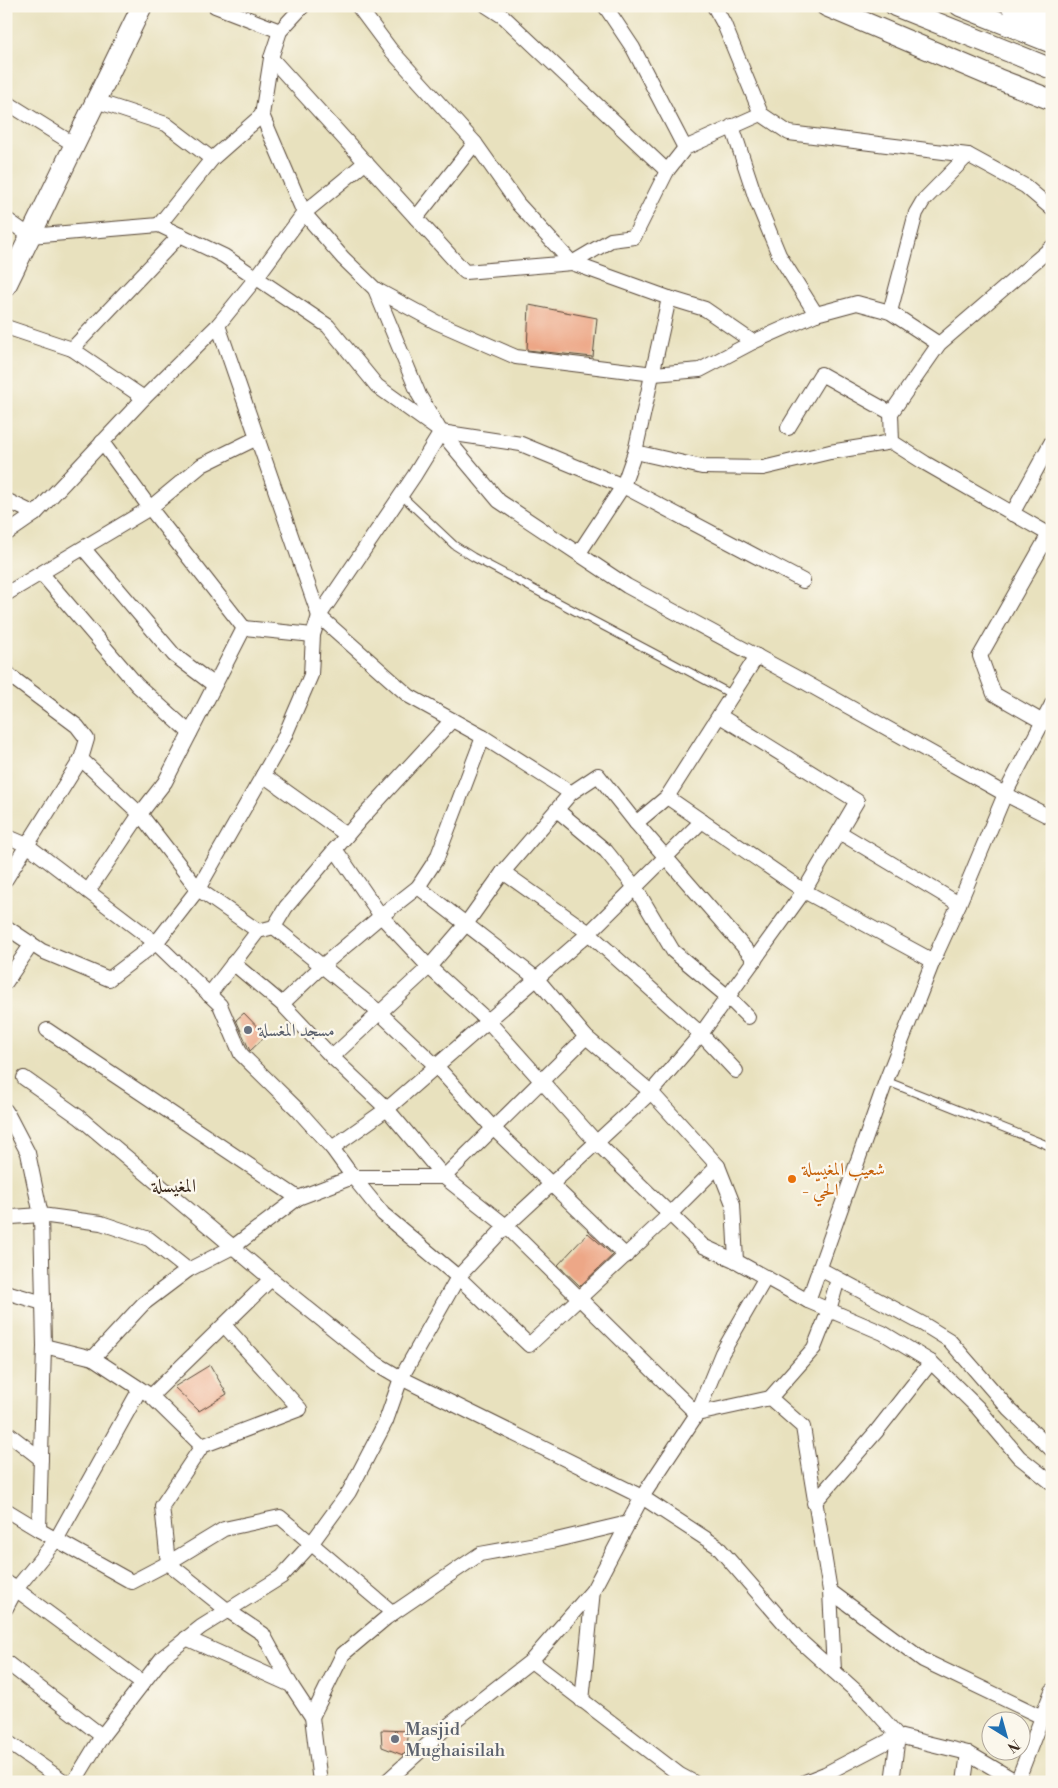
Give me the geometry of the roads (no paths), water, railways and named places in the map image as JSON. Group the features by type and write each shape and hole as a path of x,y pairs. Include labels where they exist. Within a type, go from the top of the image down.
{"main road":[{"path":"6,286 142,6"},
{"path":"826,6 1052,100"},
{"path":"960,6 1052,43"},
{"path":"1011,6 1052,22"},
{"path":"903,10 1052,69"}],"street":[{"path":"215,6 280,31"},
{"path":"303,6 280,31 271,58 262,115 304,213 343,258 375,289 436,322 516,357 654,374 700,370 753,342 816,314 857,303 890,312 938,344"},
{"path":"358,6 390,49 475,143 518,204 572,263"},
{"path":"487,6 504,17 667,172"},
{"path":"605,6 633,48 685,148"},
{"path":"714,6 724,24 760,114 788,133 968,154 1025,186 1052,209"},
{"path":"271,58 466,272 572,263 705,309 753,342"},
{"path":"96,101 166,124 212,159"},
{"path":"6,102 74,145"},
{"path":"572,263 611,240 634,237 667,172 685,148 760,114"},
{"path":"159,225 212,159 262,115"},
{"path":"732,126 756,199 779,255 816,314"},
{"path":"416,218 475,143"},
{"path":"890,312 909,233 916,213 923,201 968,154"},
{"path":"6,534 35,514 144,398 218,325 256,278 304,213 366,162"},
{"path":"6,219 30,236 159,225 224,256 328,326 377,386 441,432 521,444 623,486 803,581"},
{"path":"72,349 180,235"},
{"path":"892,442 891,414 938,344 1052,247"},
{"path":"375,289 420,395 441,432 498,501 627,586 1052,818"},
{"path":"579,553 623,486 635,452 654,374 669,298"},
{"path":"218,325 319,616 409,696 483,737 571,793"},
{"path":"6,327 72,349 144,398"},
{"path":"788,428 821,374 891,414"},
{"path":"6,927 31,945 109,979 156,943 198,889 283,740 311,675 313,635 319,616 441,432"},
{"path":"6,594 150,508 202,465 257,438"},
{"path":"1012,514 1052,441"},
{"path":"102,442 150,508 244,628 313,635"},
{"path":"635,452 702,467 763,468 830,452 892,442 1050,535 980,656 994,694 1043,722"},
{"path":"6,500 35,514"},
{"path":"84,549 174,655 214,685"},
{"path":"42,574 137,686 190,733"},
{"path":"88,892 140,814 165,782 244,628"},
{"path":"636,823 666,797 757,656"},
{"path":"6,879 80,759 87,739 77,726 8,676"},
{"path":"808,1301 886,1081 933,961 1005,794 1052,704"},
{"path":"74,1782 102,1736 162,1657 200,1626 280,1577 311,1544 349,1492 386,1422 402,1378 458,1277 506,1226 651,1092 701,1034 804,891 857,801 720,716"},
{"path":"209,995 232,962 258,931 274,927 286,907 347,835 452,720"},
{"path":"282,1004 322,966 381,916 418,888 437,858 483,737"},
{"path":"80,759 140,814 198,889 258,931"},
{"path":"263,775 347,835"},
{"path":"332,1057 429,967 466,924 503,872 571,793 598,775 666,859 755,960"},
{"path":"666,797 804,891 933,961"},
{"path":"557,810 606,851 635,887 674,951 728,997 748,1018"},
{"path":"332,1148 387,1109 537,979 589,933 666,859 702,821"},
{"path":"839,832 959,904"},
{"path":"6,836 28,845 156,943 220,1005 241,1054 298,1110 332,1148 383,1214 458,1277 529,1345 626,1256 718,1166"},
{"path":"335,849 381,916 429,967 488,1021 596,1142 703,1246 736,1261 808,1301 883,1333 932,1362 1019,1457 1052,1483"},
{"path":"503,872 589,933 701,1034 736,1071"},
{"path":"418,888 537,979 586,1037 651,1092 718,1166 733,1204 736,1261"},
{"path":"274,927 380,1013 436,1066 493,1128 626,1256"},
{"path":"6,982 31,945"},
{"path":"232,962 282,1004 332,1057 387,1109 444,1177 506,1226 697,1414"},
{"path":"47,1030 298,1198"},
{"path":"94,1358 143,1304 188,1270 233,1247 298,1198 353,1177 444,1177 586,1037"},
{"path":"24,1078 79,1117 271,1279 377,1364 642,1497 717,1546 799,1640 867,1701 898,1736 968,1754 1017,1782 1052,1691"},
{"path":"6,1111 28,1153 41,1215 44,1346 39,1530"},
{"path":"6,1221 12,1217 41,1215 101,1223 149,1239 188,1270"},
{"path":"820,1269 924,1324 948,1340 1009,1409 1052,1450"},
{"path":"388,1781 449,1725 531,1662 593,1590 642,1497 697,1414 722,1353 766,1278"},
{"path":"6,1608 11,1585 56,1540 146,1392 224,1325 271,1279"},
{"path":"697,1414 770,1398 814,1348 829,1310 838,1279"},
{"path":"6,1292 43,1303"},
{"path":"224,1325 300,1409 202,1446 162,1506 168,1563 227,1610 263,1634 291,1685 312,1717 320,1782"},
{"path":"44,1346 94,1358 146,1392 202,1446"},
{"path":"814,1503 876,1432 932,1362"},
{"path":"770,1398 803,1427 830,1591 834,1671"},
{"path":"6,1432 41,1459"},
{"path":"6,1510 132,1582 168,1563 224,1529 280,1517 393,1613"},
{"path":"312,1717 343,1654 393,1613 480,1554 552,1541 628,1523"},
{"path":"11,1585 143,1683"},
{"path":"582,1701 593,1590"},
{"path":"830,1591 922,1660 1042,1717"},
{"path":"186,1638 291,1685"},
{"path":"6,1662 102,1736"},
{"path":"531,1662 680,1775 693,1782"},
{"path":"805,1782 824,1778 898,1736"},
{"path":"892,1782 898,1736"},
{"path":"6,1741 64,1782"},
{"path":"964,1782 968,1754"}],"lane":[{"path":"401,495 454,545 733,695"},
{"path":"886,1081 1052,1147"}],"place":[{"name":"مسجد المغسلة","path":"248,1030"},
{"name":"شعيب المغيسلة - الحيّ","path":"792,1179"},
{"name":"Masjid Mughaisilah","path":"395,1739"}],"district":[{"name":"المغيسلة","path":"174,1186"}]}
